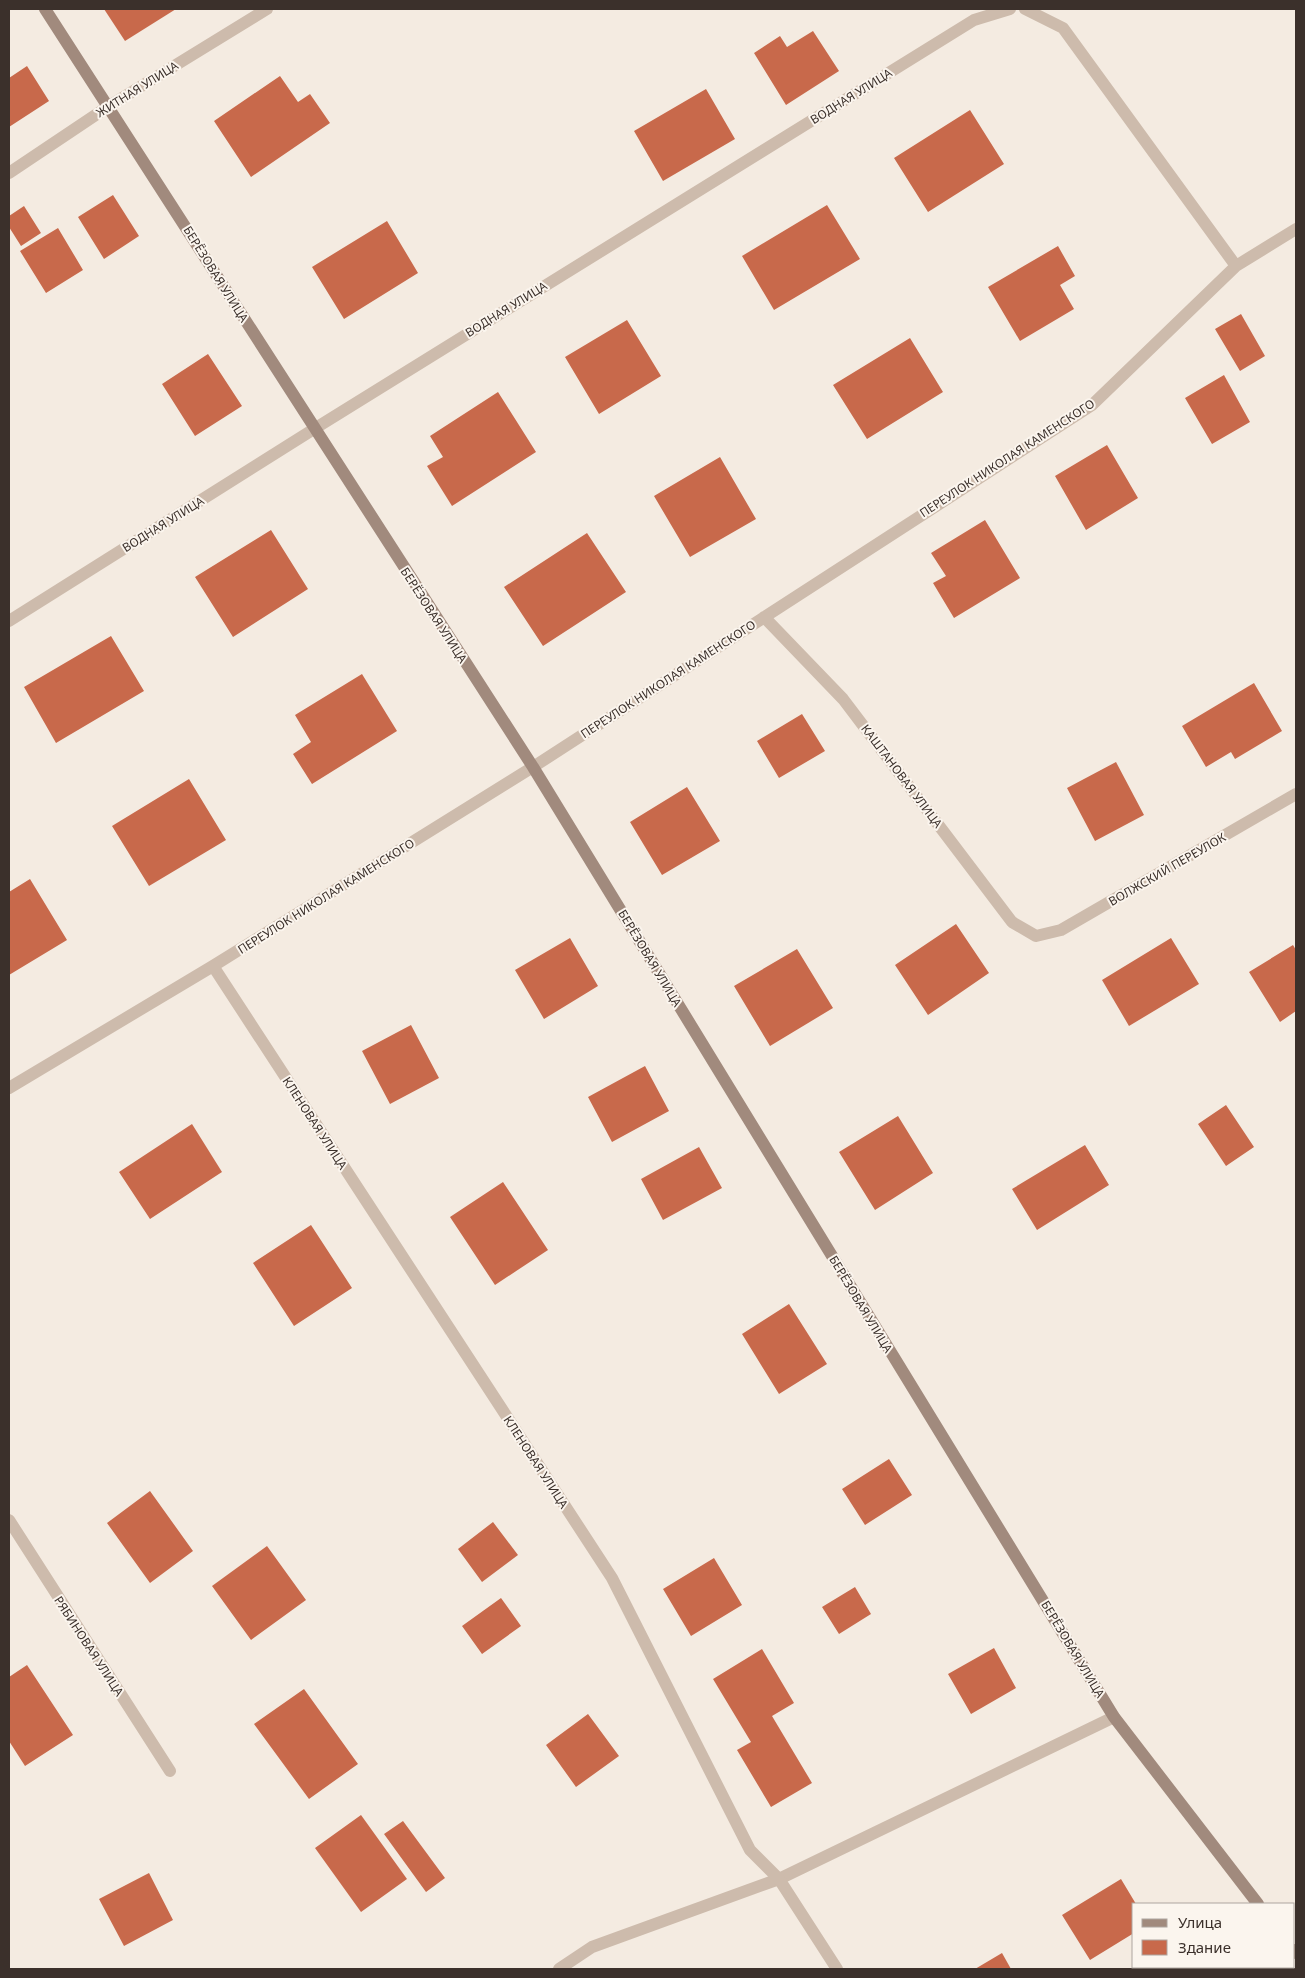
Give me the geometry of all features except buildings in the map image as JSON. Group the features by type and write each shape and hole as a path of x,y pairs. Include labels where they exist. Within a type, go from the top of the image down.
{"main road":[{"name":"БЕРЁЗОВАЯ УЛИЦА","path":"45,9 533,767 1114,1717 1257,1903"}],"street":[{"name":"ЖИТНАЯ УЛИЦА","path":"9,173 109,106 267,9"},
{"name":"ВОДНАЯ УЛИЦА","path":"9,622 314,428 974,20 1010,9"},
{"path":"1026,9 1063,28 1236,266"},
{"name":"ПЕРЕУЛОК НИКОЛАЯ КАМЕНСКОГО","path":"9,1088 213,966 533,767 1092,405 1236,266 1296,229"},
{"name":"КАШТАНОВАЯ УЛИЦА","path":"764,617 843,699 1012,922 1036,936"},
{"name":"ВОЛЖСКИЙ ПЕРЕУЛОК","path":"1036,936 1061,930 1296,794"},
{"name":"КЛЕНОВАЯ УЛИЦА","path":"213,966 612,1578 750,1850 779,1879 836,1969"},
{"name":"РЯБИНОВАЯ УЛИЦА","path":"9,1520 170,1771"},
{"path":"559,1969 592,1947 779,1879 1114,1717"}]}
